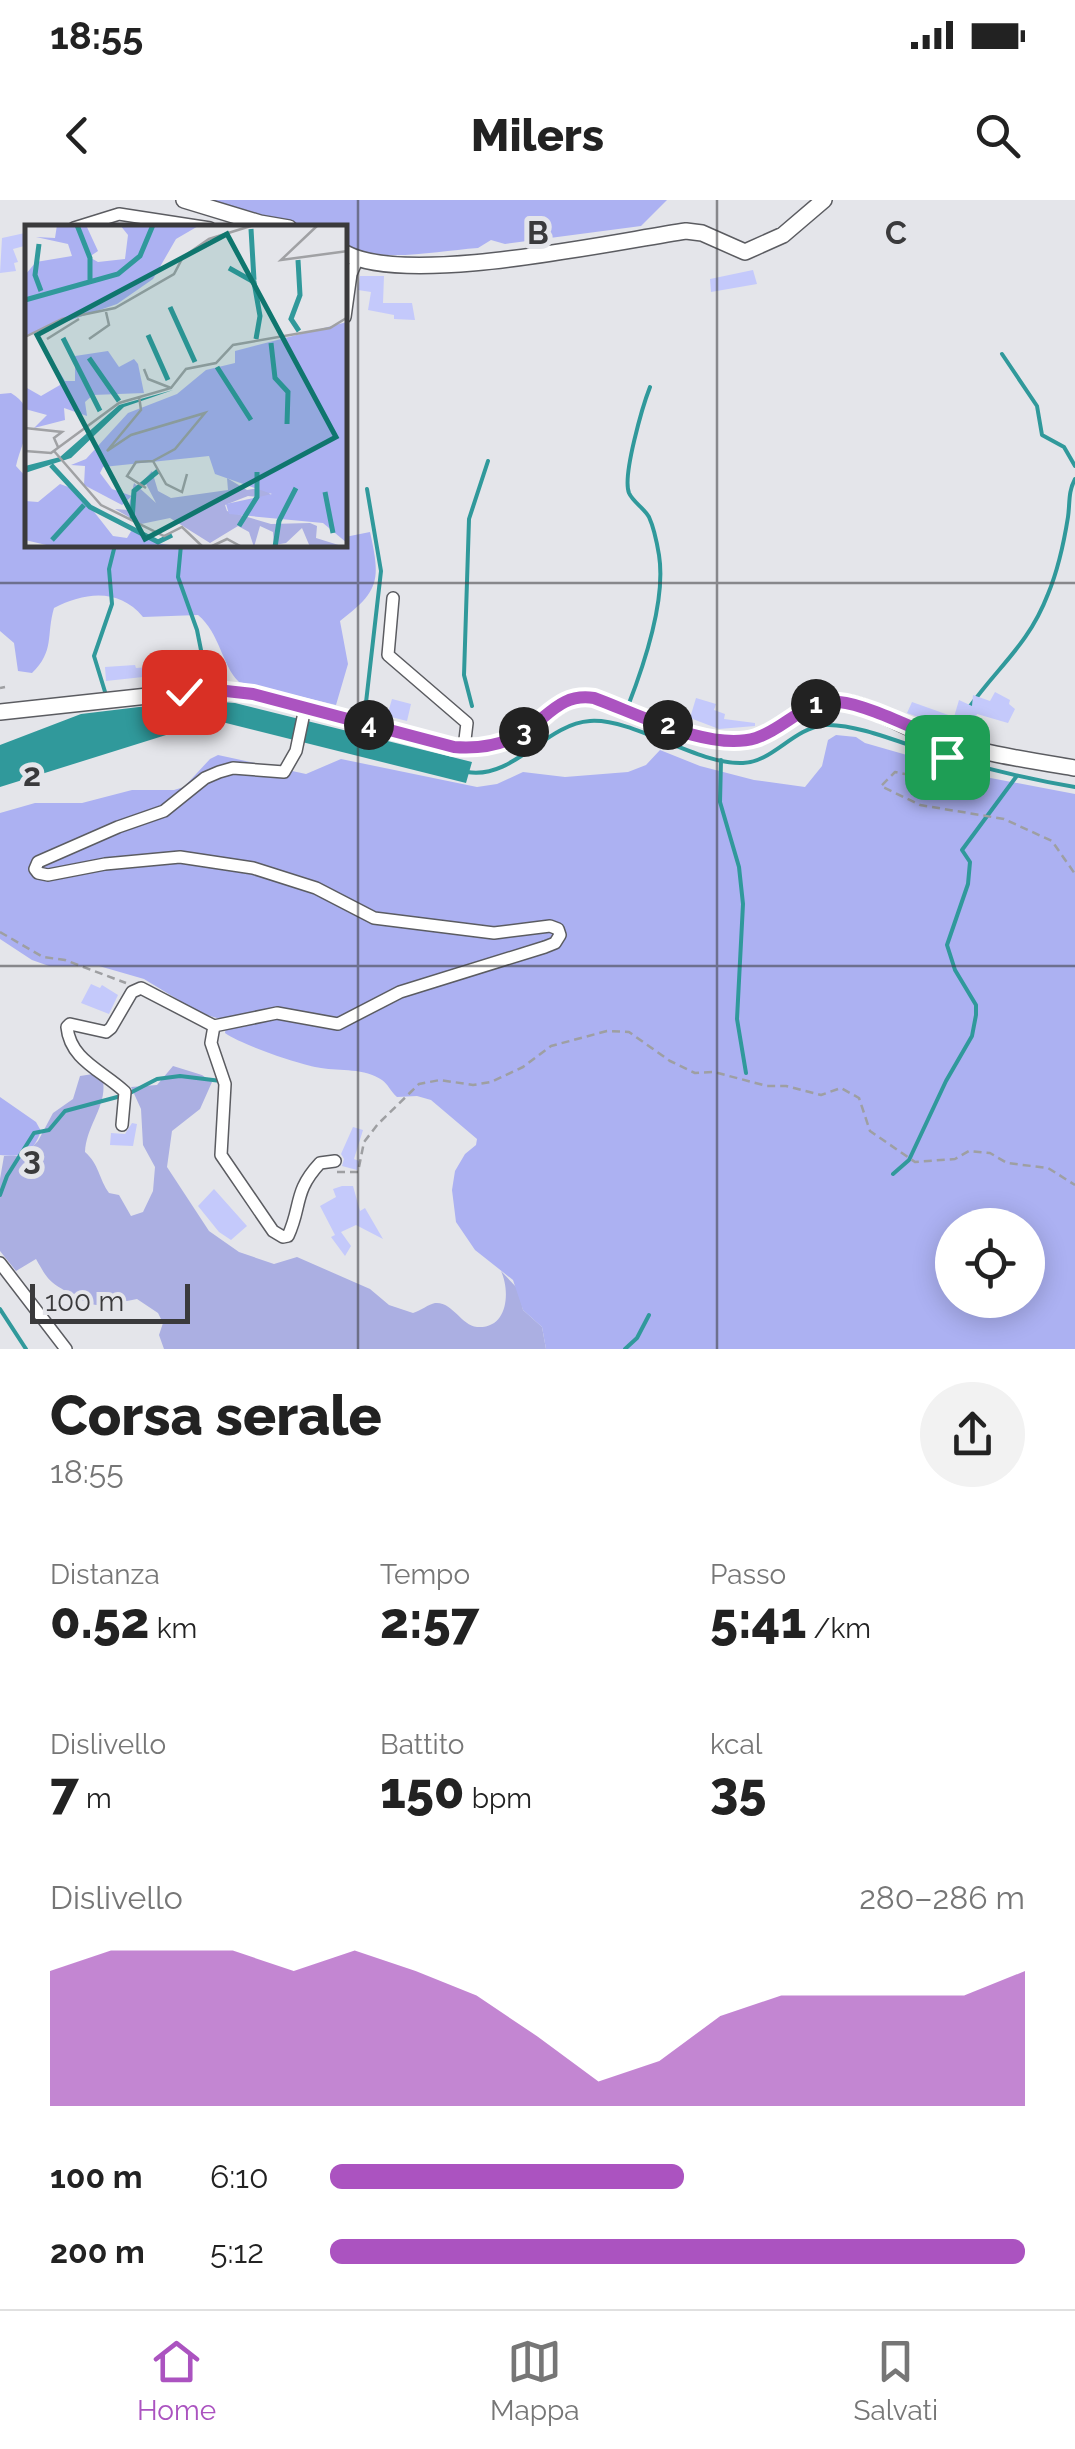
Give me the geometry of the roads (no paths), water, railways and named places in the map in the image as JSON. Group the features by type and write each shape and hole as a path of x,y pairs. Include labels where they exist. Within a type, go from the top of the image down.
{"main road":[{"path":"184,200 252,225"},
{"path":"351,257 407,266 507,260 686,232 702,233 745,252 783,235 824,200"},
{"path":"0,712 214,690 253,694 304,711 464,748 508,740 563,701 578,696 726,741 756,738 802,709 837,702 954,745 1075,768"}],"street":[{"path":"84,225 119,214 190,225"},
{"path":"348,298 351,257"},
{"path":"394,598 388,655 467,722 464,748"},
{"path":"122,1124 125,1092 78,1056 66,1028 70,1024 98,1032 111,1028 136,988 146,989 214,1026 277,1013 338,1024 400,992 556,943 560,935 558,929 550,926 494,933 374,918 300,883 253,868 180,857 105,864 48,875 35,869 38,862 52,854 164,811 204,778 219,772 233,768 284,772 296,751 304,711"},
{"path":"214,1026 211,1043 225,1084 221,1155 278,1235 288,1236 292,1231 299,1193 313,1170 320,1162 335,1161"},
{"path":"0,1263 66,1349"}],"waterway":[{"path":"1002,354 1037,406 1042,435 1064,447 1075,466"},
{"path":"628,706 647,652 659,591 654,531 647,514 629,493 628,484 634,440 650,387"},
{"path":"472,706 464,675 469,519 488,461"},
{"path":"968,709 1022,642 1040,612 1060,556 1075,479"},
{"path":"364,720 381,571 367,489"},
{"path":"106,695 94,656 112,604 109,569 114,548"},
{"path":"181,548 178,577 197,630 208,685"},
{"path":"467,772 500,768 558,731 590,721 626,727 706,757 743,763 764,757 814,727 839,725 980,767 1075,787"},
{"path":"721,760 720,802 739,867 743,904 737,1019 746,1073"},
{"path":"893,1174 909,1160 972,1036 976,1005 955,970 947,945 968,884 970,862 962,850 1016,777"},
{"path":"130,1093 157,1079 180,1076 221,1081"},
{"path":"0,1195 34,1133 49,1130 65,1111 121,1096"},
{"path":"0,1309 26,1349"},
{"path":"625,1349 637,1338 649,1315"}]}
